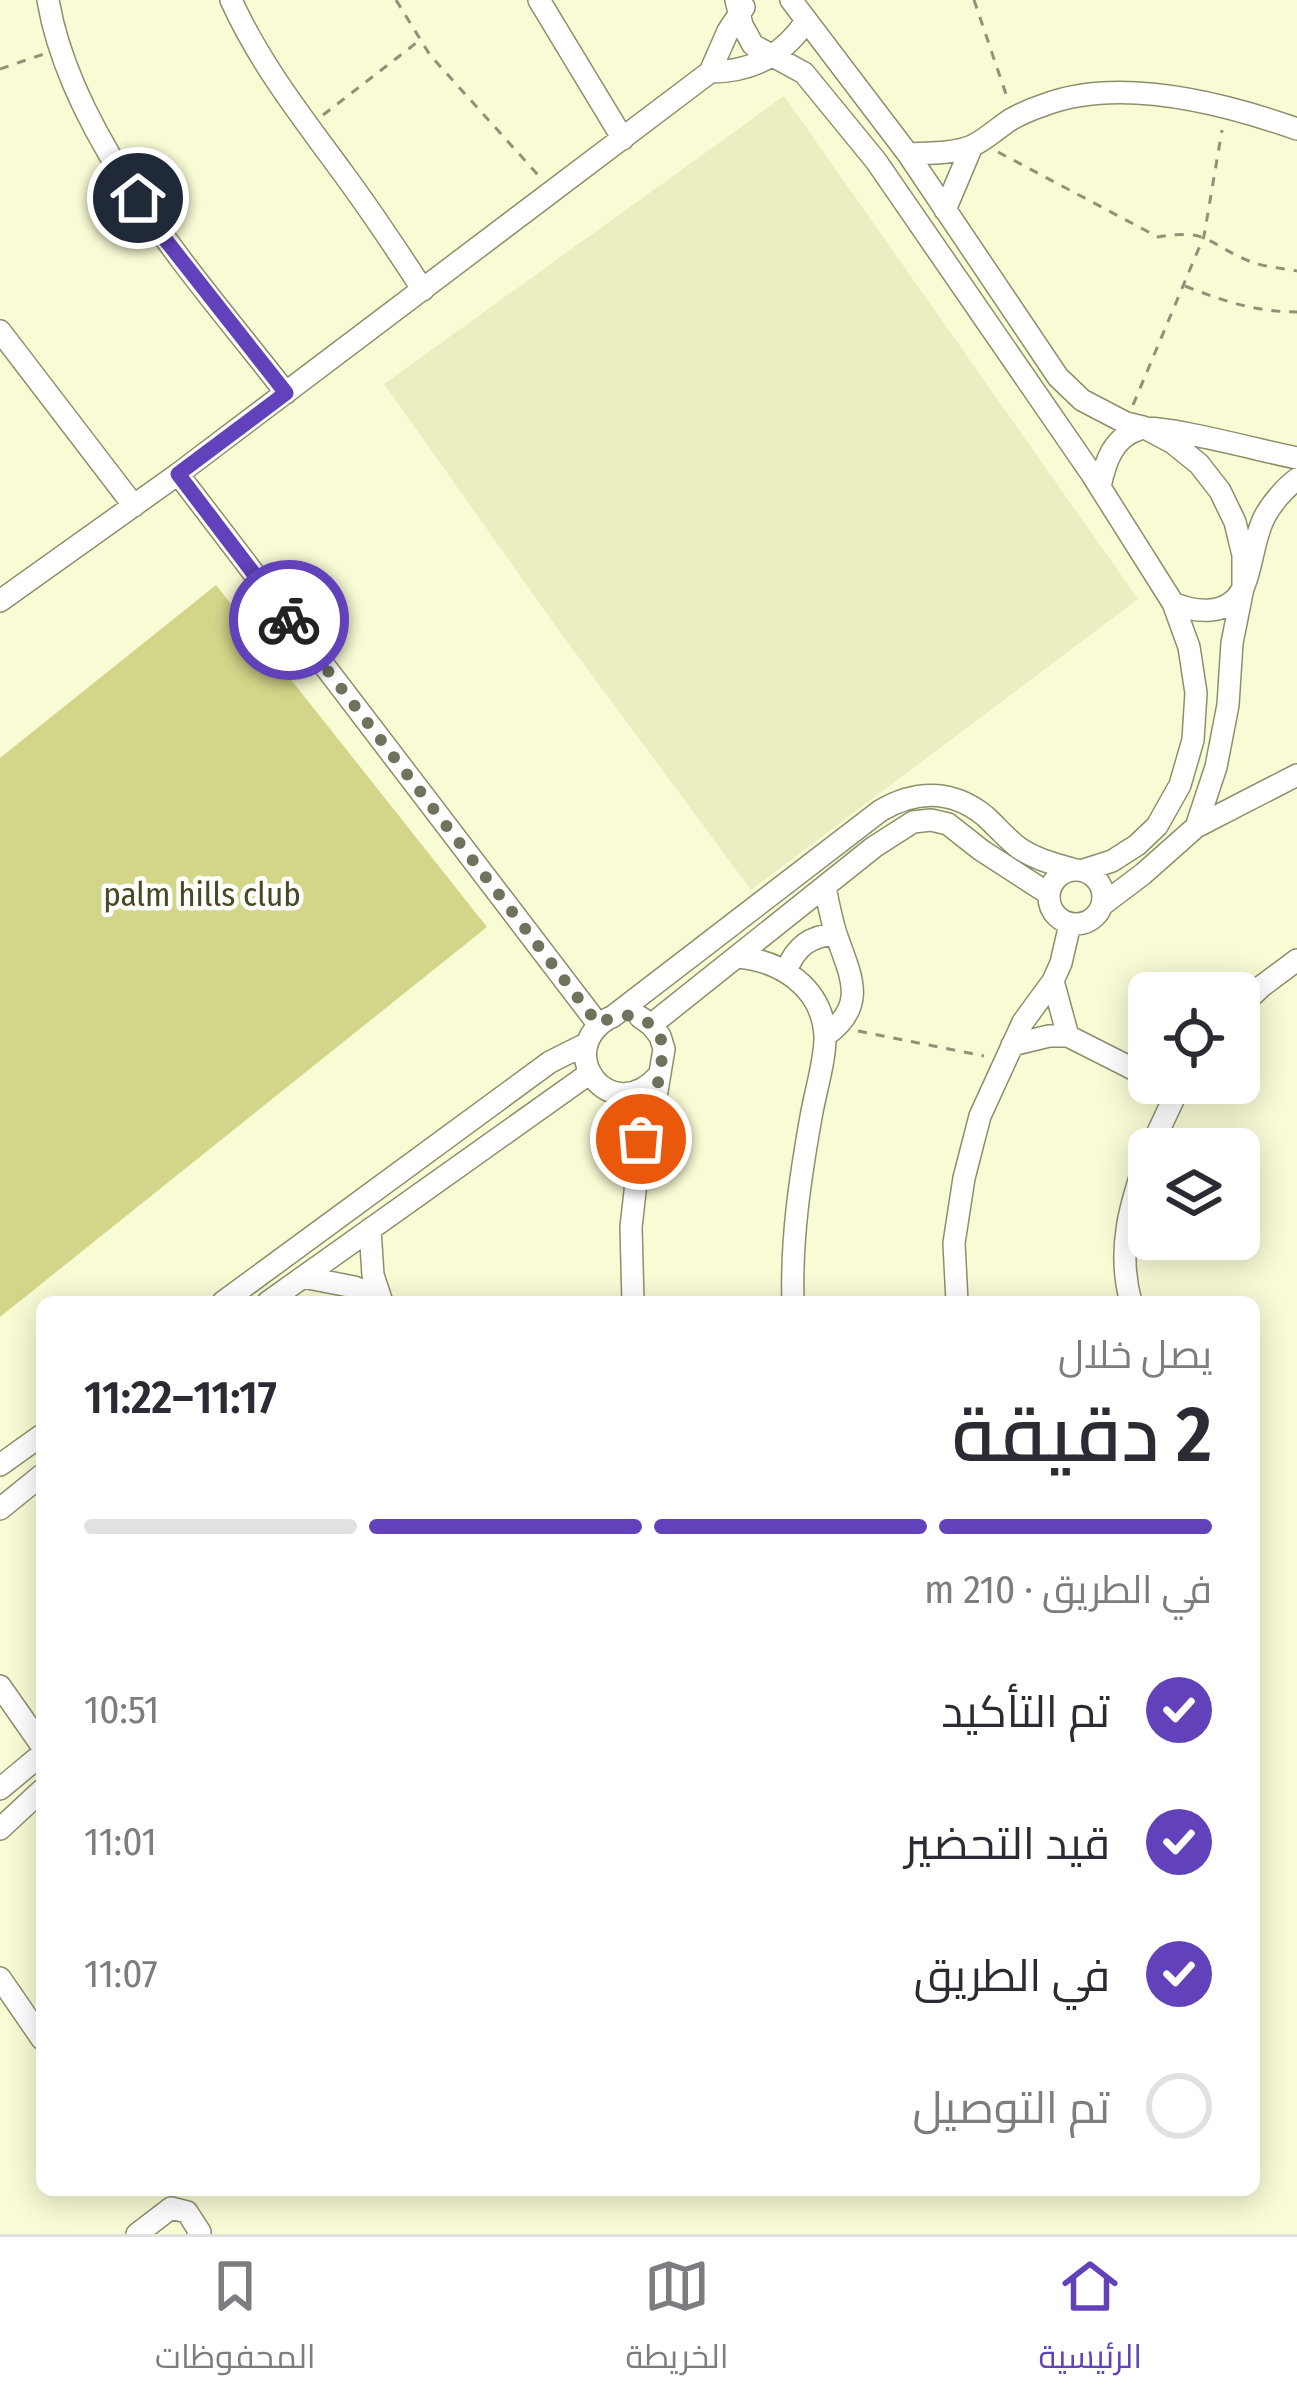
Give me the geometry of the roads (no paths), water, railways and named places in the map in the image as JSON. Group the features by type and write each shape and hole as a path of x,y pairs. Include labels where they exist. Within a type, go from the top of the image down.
{"street":[{"path":"48,0 76,89 114,163 161,234 286,393"},
{"path":"231,0 249,39 423,290"},
{"path":"539,0 623,139"},
{"path":"791,0 908,154 1058,377 1082,400 1173,442 1220,491 1243,554 1243,588 1219,608 1187,610 1173,603"},
{"path":"231,1296 599,1028 901,799 923,794 966,803 1020,849 1078,870 1100,883 1099,912 1086,922 1070,924 1052,910 1048,894 1056,878 1078,870 1112,860 1137,845 1157,826 1180,785 1192,740 1196,693 1189,647 1173,603 1100,487 876,161 820,89 794,66 759,50 746,36 742,4"},
{"path":"0,601 178,474 710,72 742,4"},
{"path":"710,72 754,67 773,56 806,21"},
{"path":"908,154 975,144 1014,118 1048,103 1088,94 1196,100 1297,129"},
{"path":"945,210 975,144"},
{"path":"0,331 134,506"},
{"path":"1100,487 1105,460 1135,425"},
{"path":"1135,425 1297,458"},
{"path":"178,474 599,1028"},
{"path":"1196,827 1220,746 1232,643 1251,551 1265,514 1297,479"},
{"path":"1102,905 1196,827 1297,775"},
{"path":"652,1025 913,822 948,824 1048,894"},
{"path":"793,1296 798,1190 832,1032 848,1014 853,999 853,983 825,886"},
{"path":"957,1296 954,1243 980,1115 1030,1011 1053,981 1070,924"},
{"path":"786,971 792,955 804,943 819,935 836,934"},
{"path":"736,957 758,958 786,971 802,984 832,1032"},
{"path":"1260,988 1297,960"},
{"path":"1053,981 1068,1036"},
{"path":"633,1296 631,1227 641,1139 654,1109 664,1049 652,1025 640,1017 626,1015 599,1028 585,1059 599,1085 625,1094 650,1086 658,1076"},
{"path":"1008,1052 1048,1036 1068,1036 1128,1066"},
{"path":"276,1296 590,1073"},
{"path":"612,1092 641,1139"},
{"path":"1128,1214 1124,1252 1130,1296"},
{"path":"370,1229 379,1296"},
{"path":"303,1277 342,1284 370,1296"},
{"path":"0,1466 36,1439"},
{"path":"0,1510 36,1480"},
{"path":"0,1686 36,1741"},
{"path":"0,1790 36,1756"},
{"path":"0,1829 36,1796"},
{"path":"0,1978 36,2030"},
{"path":"137,2234 171,2208 187,2212 198,2234"}],"park label":[{"name":"palm hills club","path":"202,895"}]}
